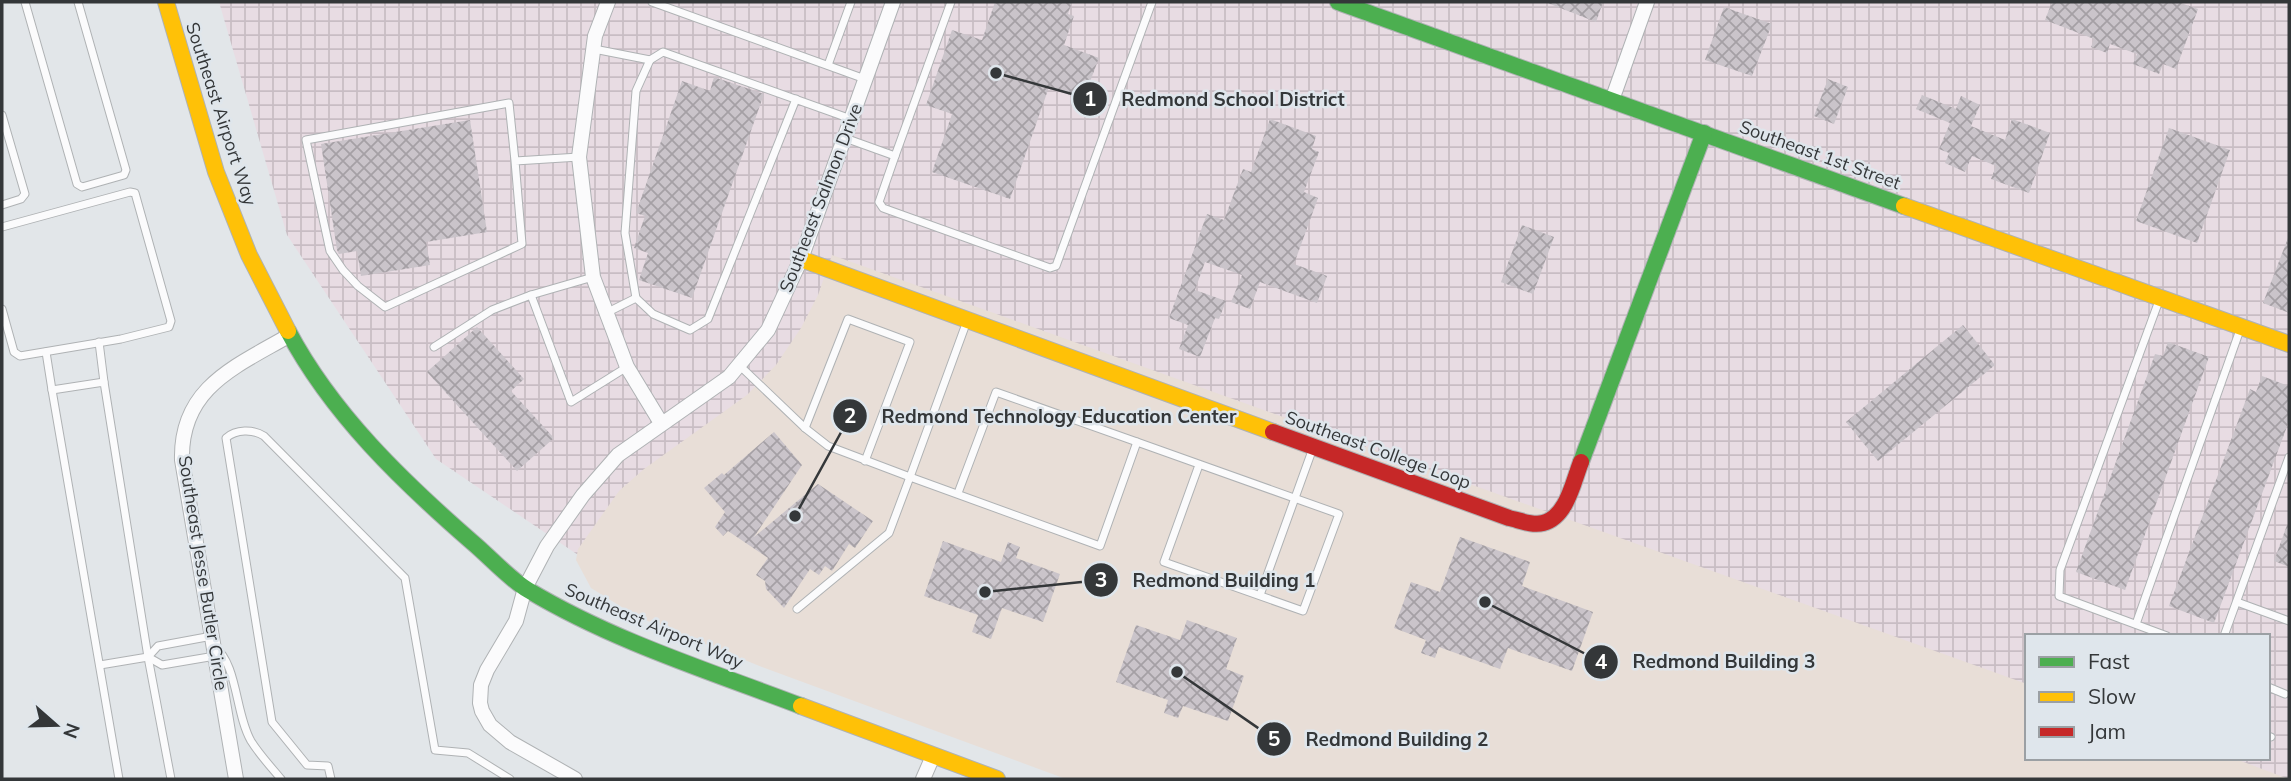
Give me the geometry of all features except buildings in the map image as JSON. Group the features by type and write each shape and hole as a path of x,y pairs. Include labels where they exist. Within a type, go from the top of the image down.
{"street":[{"name":"Southeast Airport Way","path":"166,2 216,172 249,255 290,335 332,398 377,452 459,533 525,588 575,616 676,659 997,779"},
{"path":"608,2 595,36 579,158 593,277 626,367 661,423"},
{"name":"Southeast Salmon Drive","path":"525,588 547,547 583,495 618,455 661,423 690,407 729,377 768,330 802,259 893,2"},
{"name":"Southeast 1st Street","path":"1338,2 2289,344"},
{"path":"1612,100 1647,2"},
{"name":"Southeast College Loop","path":"802,259 1509,518 1544,523 1554,517 1565,504 1703,133"},
{"name":"Southeast Jesse Butler Circle","path":"236,779 182,460 186,426 202,394 218,378 290,335"},
{"path":"525,588 516,621 484,677 480,694 482,711 490,725 502,736 575,779"},
{"path":"923,779 933,756"}],"lane":[{"path":"25,2 77,184 82,187 124,174 126,170 78,2"},
{"path":"652,2 866,79"},
{"path":"828,65 851,2"},
{"path":"951,2 879,202 883,208 1050,268 1055,266 1152,2"},
{"path":"594,48 650,60"},
{"path":"796,99 708,319 691,330 653,314 636,298 625,233 636,91 650,60 663,52 796,99 852,119"},
{"path":"509,103 515,161 522,244 385,307 358,286 330,251 306,140 509,103"},
{"path":"2,115 25,194 21,199 2,205"},
{"path":"845,138 895,156"},
{"path":"515,161 579,158"},
{"path":"2,227 130,192 135,193 171,321 169,327 147,334 20,356 14,352 2,309"},
{"path":"434,347 492,310 531,295 593,277"},
{"path":"531,295 571,402 626,367"},
{"path":"2160,297 2060,570 2059,596 2163,634"},
{"path":"606,313 636,298"},
{"path":"805,428 848,320 910,342 865,461"},
{"path":"797,609 889,533 967,320"},
{"path":"2136,624 2241,327"},
{"path":"99,342 148,657 171,779"},
{"path":"46,352 119,779"},
{"path":"739,365 805,428 828,446 1100,546 1137,442"},
{"path":"52,390 104,382"},
{"path":"958,493 996,392 1339,514 1303,611 1164,562 1199,465"},
{"path":"331,779 328,766 307,765 272,722 226,438 230,433 257,431 264,436 405,578 435,750 468,754 490,772 510,779"},
{"path":"1260,596 1314,448"},
{"path":"2225,634 2289,457"},
{"path":"2237,602 2289,621"},
{"path":"100,665 148,657 158,646 214,646 225,654 243,721 251,740 281,779"},
{"path":"148,657 162,665 214,646"},
{"path":"2270,688 2285,694"}],"shaded area":[{"path":"219,2 2289,2 2289,779 1156,779 590,563 436,459 287,235"},
{"path":"832,255 2025,683 2025,760 2238,760 2289,779 1066,779 762,667 638,617 591,588 576,560 578,549 619,491 644,469 747,395 776,365 801,328 818,295"}],"traffic: fast":[{"path":"1338,2 1904,206"},
{"path":"1581,462 1704,133"},
{"path":"288,331 325,390 370,445 420,495 521,585 560,608 627,640 801,706"}],"traffic: slow":[{"path":"166,2 216,172 249,255 288,331"},
{"path":"1904,206 2289,344"},
{"path":"801,259 1273,432"},
{"path":"801,706 997,779"}],"traffic: jam":[{"path":"1273,432 1509,518 1534,524 1543,523 1558,514 1568,498 1581,462"}],"place":[{"name":"Redmond School District","path":"996,73"},
{"name":"Redmond Technology Education Center","path":"795,516"},
{"name":"Redmond Building 1","path":"985,592"},
{"name":"Redmond Building 3","path":"1485,602"},
{"name":"Redmond Building 2","path":"1177,672"}]}
